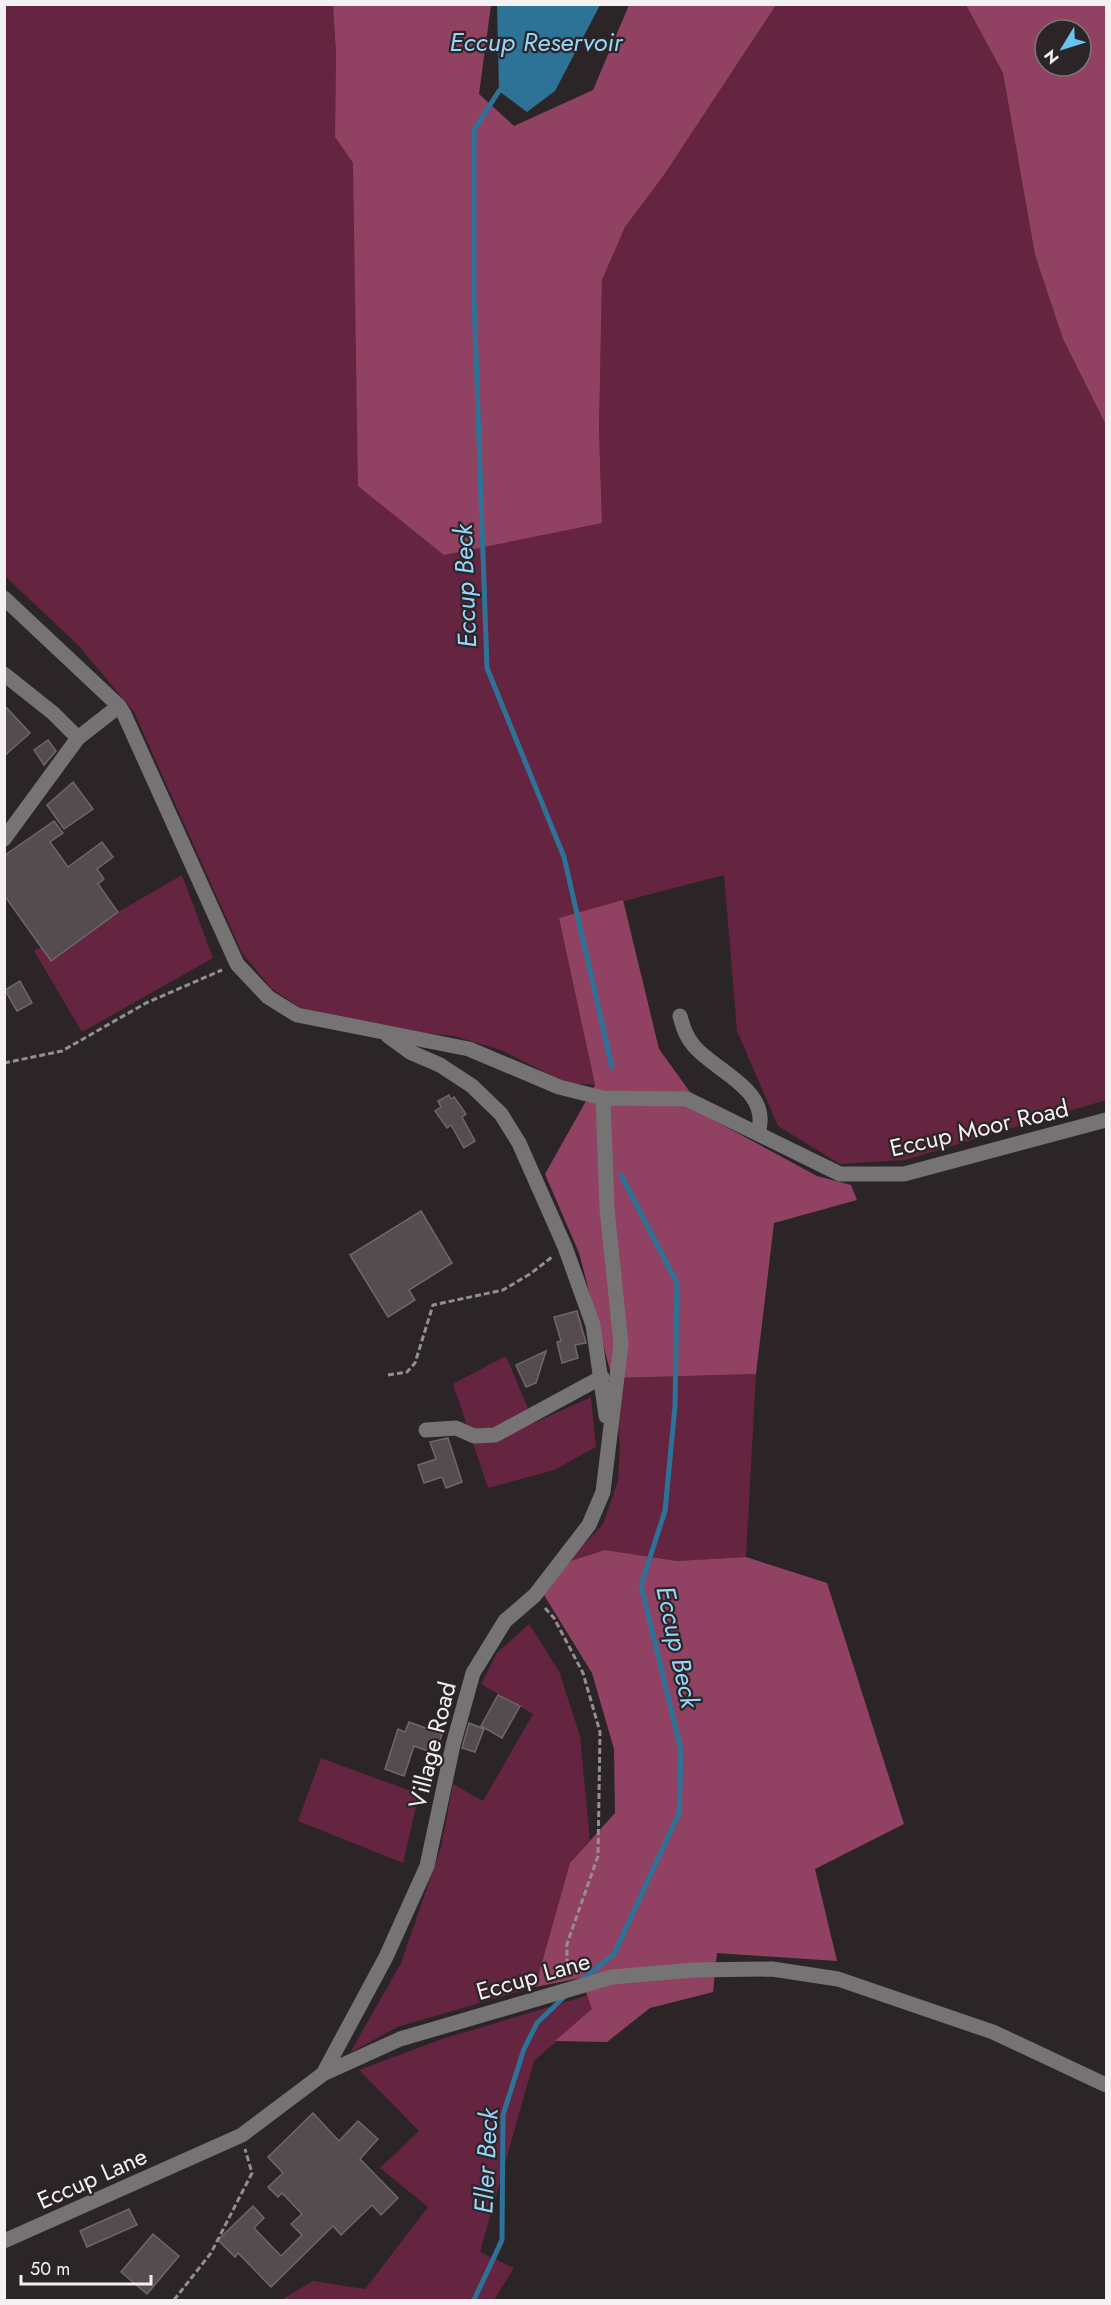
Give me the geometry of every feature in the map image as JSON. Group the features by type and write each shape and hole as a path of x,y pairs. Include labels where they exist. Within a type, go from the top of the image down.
{"street":[{"path":"4,598 119,706 78,738 4,839"},
{"path":"4,674 53,713 78,738"},
{"name":"Eccup Moor Road","path":"119,706 237,964 268,997 297,1015 469,1049 559,1087 603,1098 687,1099 840,1174 904,1174 1107,1120"},
{"path":"680,1016 683,1028 695,1047 736,1080 758,1105 762,1120 758,1133"},
{"path":"385,1034 410,1052 440,1065 472,1086 501,1114 519,1143 565,1246 594,1325 610,1446"},
{"path":"603,1098 607,1209 621,1344 610,1446"},
{"path":"426,1430 448,1427 474,1436 495,1435 602,1377"},
{"name":"Village Road","path":"323,2074 386,1957 427,1866 453,1745 473,1673 505,1621 535,1595 590,1525 603,1492 610,1446"},
{"name":"Eccup Lane","path":"4,2241 242,2135 323,2074 400,2039 612,1977 694,1970 772,1969 838,1979 993,2032 1107,2085"}],"path":[{"path":"4,1063 62,1051 146,1003 237,964"},
{"path":"388,1376 407,1372 415,1363 433,1305 503,1290 530,1274 565,1246"},
{"path":"535,1595 554,1618 583,1672 600,1732 598,1856 567,1944 567,1990"},
{"path":"174,2301 211,2253 252,2173 242,2135"}],"shaded area":[{"path":"4,5 333,5 336,53 335,137 602,523 599,429 602,280 625,227 664,175 776,5 966,5 1003,73 1035,255 1063,339 1106,425 1106,1100 905,1160 840,1164 778,1126 737,1031 724,875 559,918 595,1085 566,1083 501,1050 454,1036 380,1028 300,1008 271,988 242,953 134,712 79,646 5,576"},
{"path":"333,5 491,5 479,94 514,126 593,90 629,5 776,5 664,175 625,227 602,280 599,429 602,523 444,555 358,486 353,163 335,137 336,53"},
{"path":"966,5 1106,5 1106,425 1063,339 1035,255 1003,73"},
{"path":"182,875 213,958 82,1032 34,951 42,947 52,960 118,912"},
{"path":"623,900 659,1049 708,1117 817,1176 851,1185 857,1200 774,1223 756,1374 612,1378 579,1253 545,1174 595,1085 559,918"},
{"path":"506,1356 534,1423 591,1397 596,1447 554,1470 488,1488 453,1384"},
{"path":"756,1374 746,1557 677,1561 605,1550 567,1562 603,1524 618,1481 620,1446 612,1378"},
{"path":"605,1550 677,1561 746,1557 827,1583 904,1824 815,1869 837,1961 717,1953 713,1992 650,2008 607,2042 555,2041 592,2009 581,1978 535,1987 570,1863 615,1813 614,1749 592,1673 544,1595 567,1562"},
{"path":"529,1624 559,1671 580,1736 590,1840 570,1863 535,1987 397,2027 350,2053 401,1963 441,1847 453,1784 483,1801 533,1714 481,1684 497,1653"},
{"path":"321,1758 419,1794 403,1863 298,1821"},
{"path":"589,1995 593,2009 534,2061 480,2252 514,2268 494,2300 281,2300 313,2281 365,2289 428,2207 380,2168 419,2131 359,2070 442,2039"}],"water":[{"name":"Eccup Reservoir","path":"497,5 600,5 555,91 527,112 499,91"}],"building":[{"path":"4,705 30,733 4,756"},
{"path":"48,740 56,751 44,765 34,750"},
{"path":"73,782 93,809 64,829 47,805"},
{"path":"54,821 63,833 50,842 68,867 102,842 113,857 97,869 104,879 98,884 118,912 51,961 4,895 4,856"},
{"path":"20,981 32,1003 17,1011 5,990"},
{"path":"449,1095 451,1099 454,1097 466,1114 462,1117 475,1141 464,1148 451,1125 447,1128 435,1111 441,1107 438,1101"},
{"path":"421,1211 452,1263 409,1290 415,1300 388,1317 350,1255"},
{"path":"577,1311 586,1343 575,1345 578,1358 562,1363 557,1342 561,1341 554,1317"},
{"path":"546,1351 536,1383 526,1387 516,1365"},
{"path":"448,1438 462,1482 446,1488 442,1477 424,1483 418,1465 436,1459 430,1442"},
{"path":"498,1695 520,1706 502,1738 481,1726"},
{"path":"409,1722 442,1734 436,1754 414,1746 404,1776 385,1769 398,1729 405,1732"},
{"path":"469,1723 484,1729 475,1752 462,1748"},
{"path":"313,2113 339,2141 358,2121 378,2139 360,2159 398,2198 381,2215 372,2205 341,2235 333,2226 271,2287 238,2253 235,2257 218,2240 253,2206 264,2218 254,2228 281,2256 302,2235 291,2224 302,2214 282,2193 278,2197 268,2187 283,2173 268,2157"},
{"path":"129,2209 137,2225 87,2247 80,2231"},
{"path":"153,2234 179,2256 147,2294 121,2272"}],"waterway":[{"name":"Eccup Beck","path":"499,91 474,130 474,299 487,668 564,857 612,1067"},
{"name":"Eccup Beck","path":"580,1981 614,1954 679,1813 681,1750 641,1585 665,1511 675,1406 677,1283 621,1175"},
{"name":"Eller Beck","path":"474,2300 502,2240 503,2115 524,2049 537,2023 565,1996"}]}
